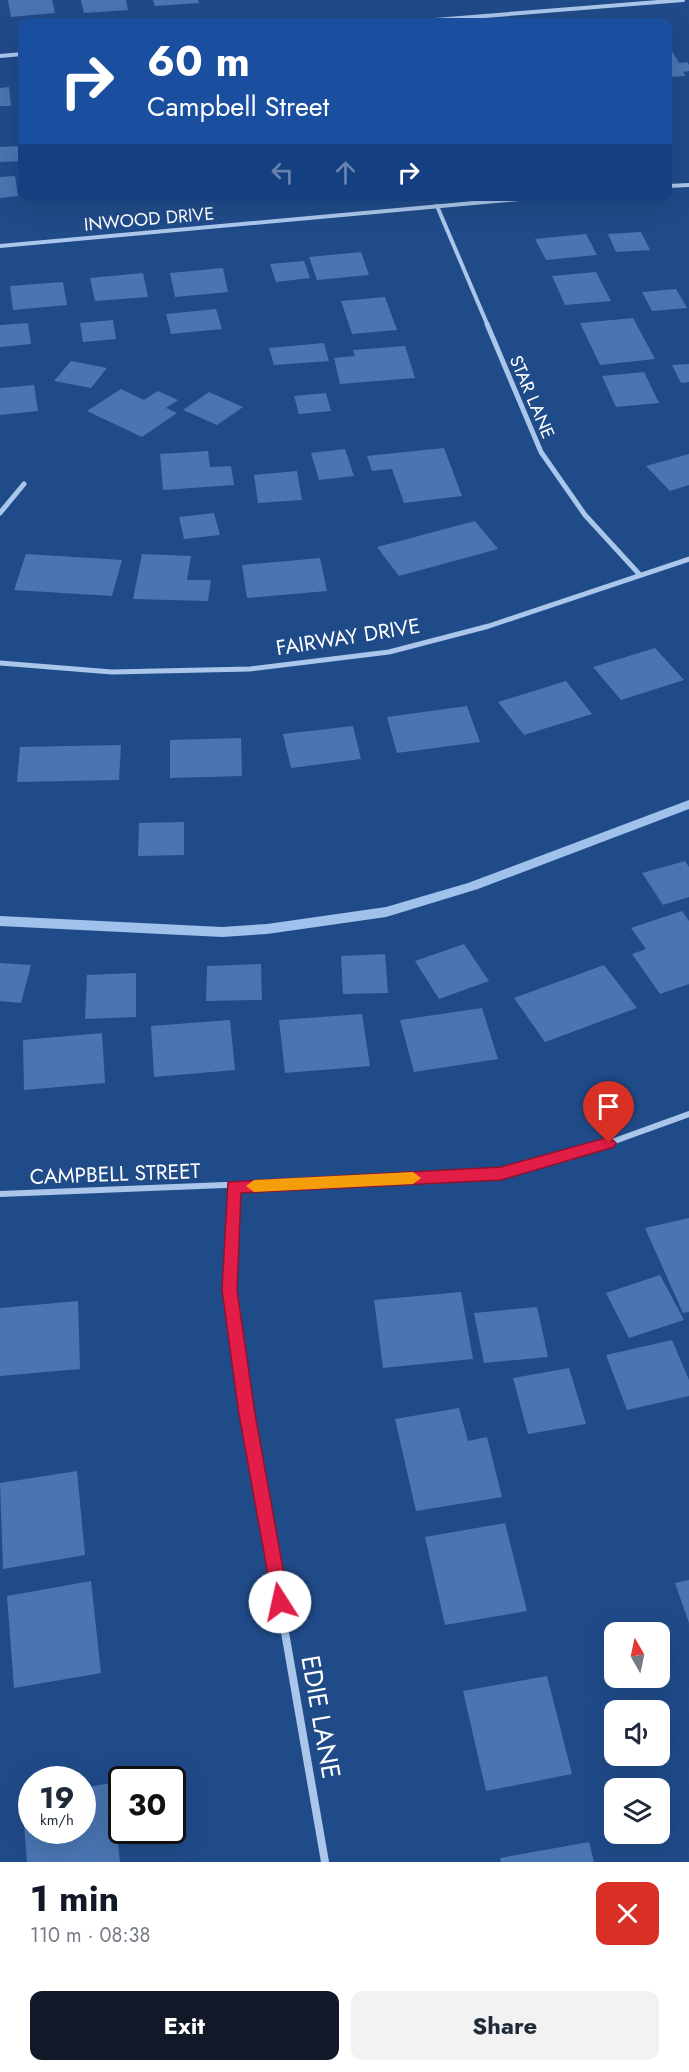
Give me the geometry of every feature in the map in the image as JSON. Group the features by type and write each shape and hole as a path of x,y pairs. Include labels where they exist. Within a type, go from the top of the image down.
{"street":[{"path":"460,18 683,0"},
{"path":"0,56 18,54"},
{"path":"672,186 689,184"},
{"name":"INWOOD DRIVE","path":"0,246 494,201"},
{"name":"STAR LANE","path":"437,206 541,452 585,515 640,575"},
{"path":"0,513 24,484"},
{"name":"FAIRWAY DRIVE","path":"0,663 112,672 250,669 389,652 489,626 689,559"},
{"name":"CAMPBELL STREET","path":"0,1194 234,1187 501,1174 609,1143 689,1114"},
{"name":"EDIE LANE","path":"234,1187 231,1301 247,1414 325,1862"}],"building":[{"path":"8,0 52,0 55,13 11,17"},
{"path":"81,0 126,0 128,10 84,13"},
{"path":"153,0 198,0 199,3 155,6"},
{"path":"672,51 679,63 687,62 689,65 689,71 683,72 686,76 672,77"},
{"path":"9,87 11,106 0,106 0,88"},
{"path":"18,146 18,161 0,162 0,147"},
{"path":"15,176 18,196 0,198 0,177"},
{"path":"641,232 650,250 616,252 608,234"},
{"path":"586,234 597,255 546,260 535,239"},
{"path":"361,252 369,275 317,280 309,257"},
{"path":"304,261 310,278 276,282 270,264"},
{"path":"223,268 228,292 175,297 170,273"},
{"path":"596,272 611,301 565,305 552,276"},
{"path":"143,273 148,297 95,301 90,278"},
{"path":"63,282 67,305 13,310 10,286"},
{"path":"676,289 687,308 652,311 642,292"},
{"path":"385,297 397,330 352,334 341,301"},
{"path":"216,309 222,329 171,334 166,314"},
{"path":"633,318 655,359 600,365 580,323"},
{"path":"113,320 116,339 83,342 80,323"},
{"path":"28,323 31,344 0,347 0,325"},
{"path":"324,343 329,361 274,365 269,348"},
{"path":"405,346 415,378 340,384 334,358 355,356 353,350"},
{"path":"71,361 107,368 91,388 54,381"},
{"path":"689,364 689,382 681,383 672,365"},
{"path":"644,372 659,403 616,407 602,376"},
{"path":"34,385 38,411 0,415 0,388"},
{"path":"121,389 144,400 158,391 178,400 166,408 177,413 142,437 87,411"},
{"path":"209,392 243,407 217,425 183,410"},
{"path":"326,393 331,411 299,414 294,396"},
{"path":"444,448 462,496 404,503 392,469 372,471 367,456"},
{"path":"345,449 354,476 319,480 311,453"},
{"path":"208,451 210,467 231,466 234,485 163,490 160,454"},
{"path":"689,454 689,485 670,491 646,466"},
{"path":"297,471 302,500 258,503 254,475"},
{"path":"214,513 220,535 184,539 179,517"},
{"path":"475,521 498,549 399,576 377,547"},
{"path":"26,554 122,560 112,596 14,590"},
{"path":"142,554 191,556 187,580 211,580 208,601 133,599"},
{"path":"320,558 327,591 247,598 242,565"},
{"path":"655,648 684,680 621,700 593,667"},
{"path":"566,681 592,714 524,735 498,702"},
{"path":"467,706 480,742 397,753 387,717"},
{"path":"353,726 361,759 291,768 283,734"},
{"path":"241,738 242,776 170,778 170,740"},
{"path":"121,745 119,780 17,782 20,747"},
{"path":"184,822 184,855 138,856 139,823"},
{"path":"685,861 689,867 689,897 663,905 642,873"},
{"path":"682,911 689,921 689,984 660,994 632,954 646,949 631,928"},
{"path":"464,944 489,981 439,999 415,961"},
{"path":"385,954 388,993 343,994 341,956"},
{"path":"0,963 31,965 21,1003 0,1001"},
{"path":"261,964 262,1000 206,1001 207,966"},
{"path":"604,965 637,1008 545,1042 514,998"},
{"path":"136,973 136,1017 85,1019 87,975"},
{"path":"482,1008 498,1059 414,1072 400,1020"},
{"path":"362,1014 370,1066 285,1073 279,1020"},
{"path":"230,1020 235,1070 154,1077 151,1026"},
{"path":"102,1033 105,1083 24,1090 23,1040"},
{"path":"689,1218 689,1312 683,1313 645,1228"},
{"path":"660,1275 684,1320 629,1338 606,1293"},
{"path":"461,1292 473,1359 383,1368 374,1300"},
{"path":"78,1301 80,1369 0,1376 0,1308"},
{"path":"537,1307 548,1357 484,1363 474,1313"},
{"path":"672,1340 689,1380 689,1396 627,1410 606,1355"},
{"path":"569,1368 586,1424 528,1434 513,1378"},
{"path":"459,1408 468,1441 487,1437 502,1497 416,1511 395,1419"},
{"path":"77,1471 85,1555 3,1569 0,1483"},
{"path":"505,1523 527,1611 445,1625 425,1537"},
{"path":"689,1580 689,1623 675,1583"},
{"path":"91,1581 101,1673 14,1688 7,1596"},
{"path":"547,1676 572,1774 486,1791 463,1691"},
{"path":"108,1784 108,1844 118,1844 120,1862 27,1862 26,1844 96,1844 96,1786"},
{"path":"589,1842 594,1862 501,1862 500,1858"}],"waterway":[{"path":"0,921 222,932 267,929 386,912 473,886 689,804"}],"slow traffic":[{"path":"254,1186 413,1178"}],"route":[{"path":"280,1602 247,1414 230,1290 234,1187 501,1174 609,1143"}]}
